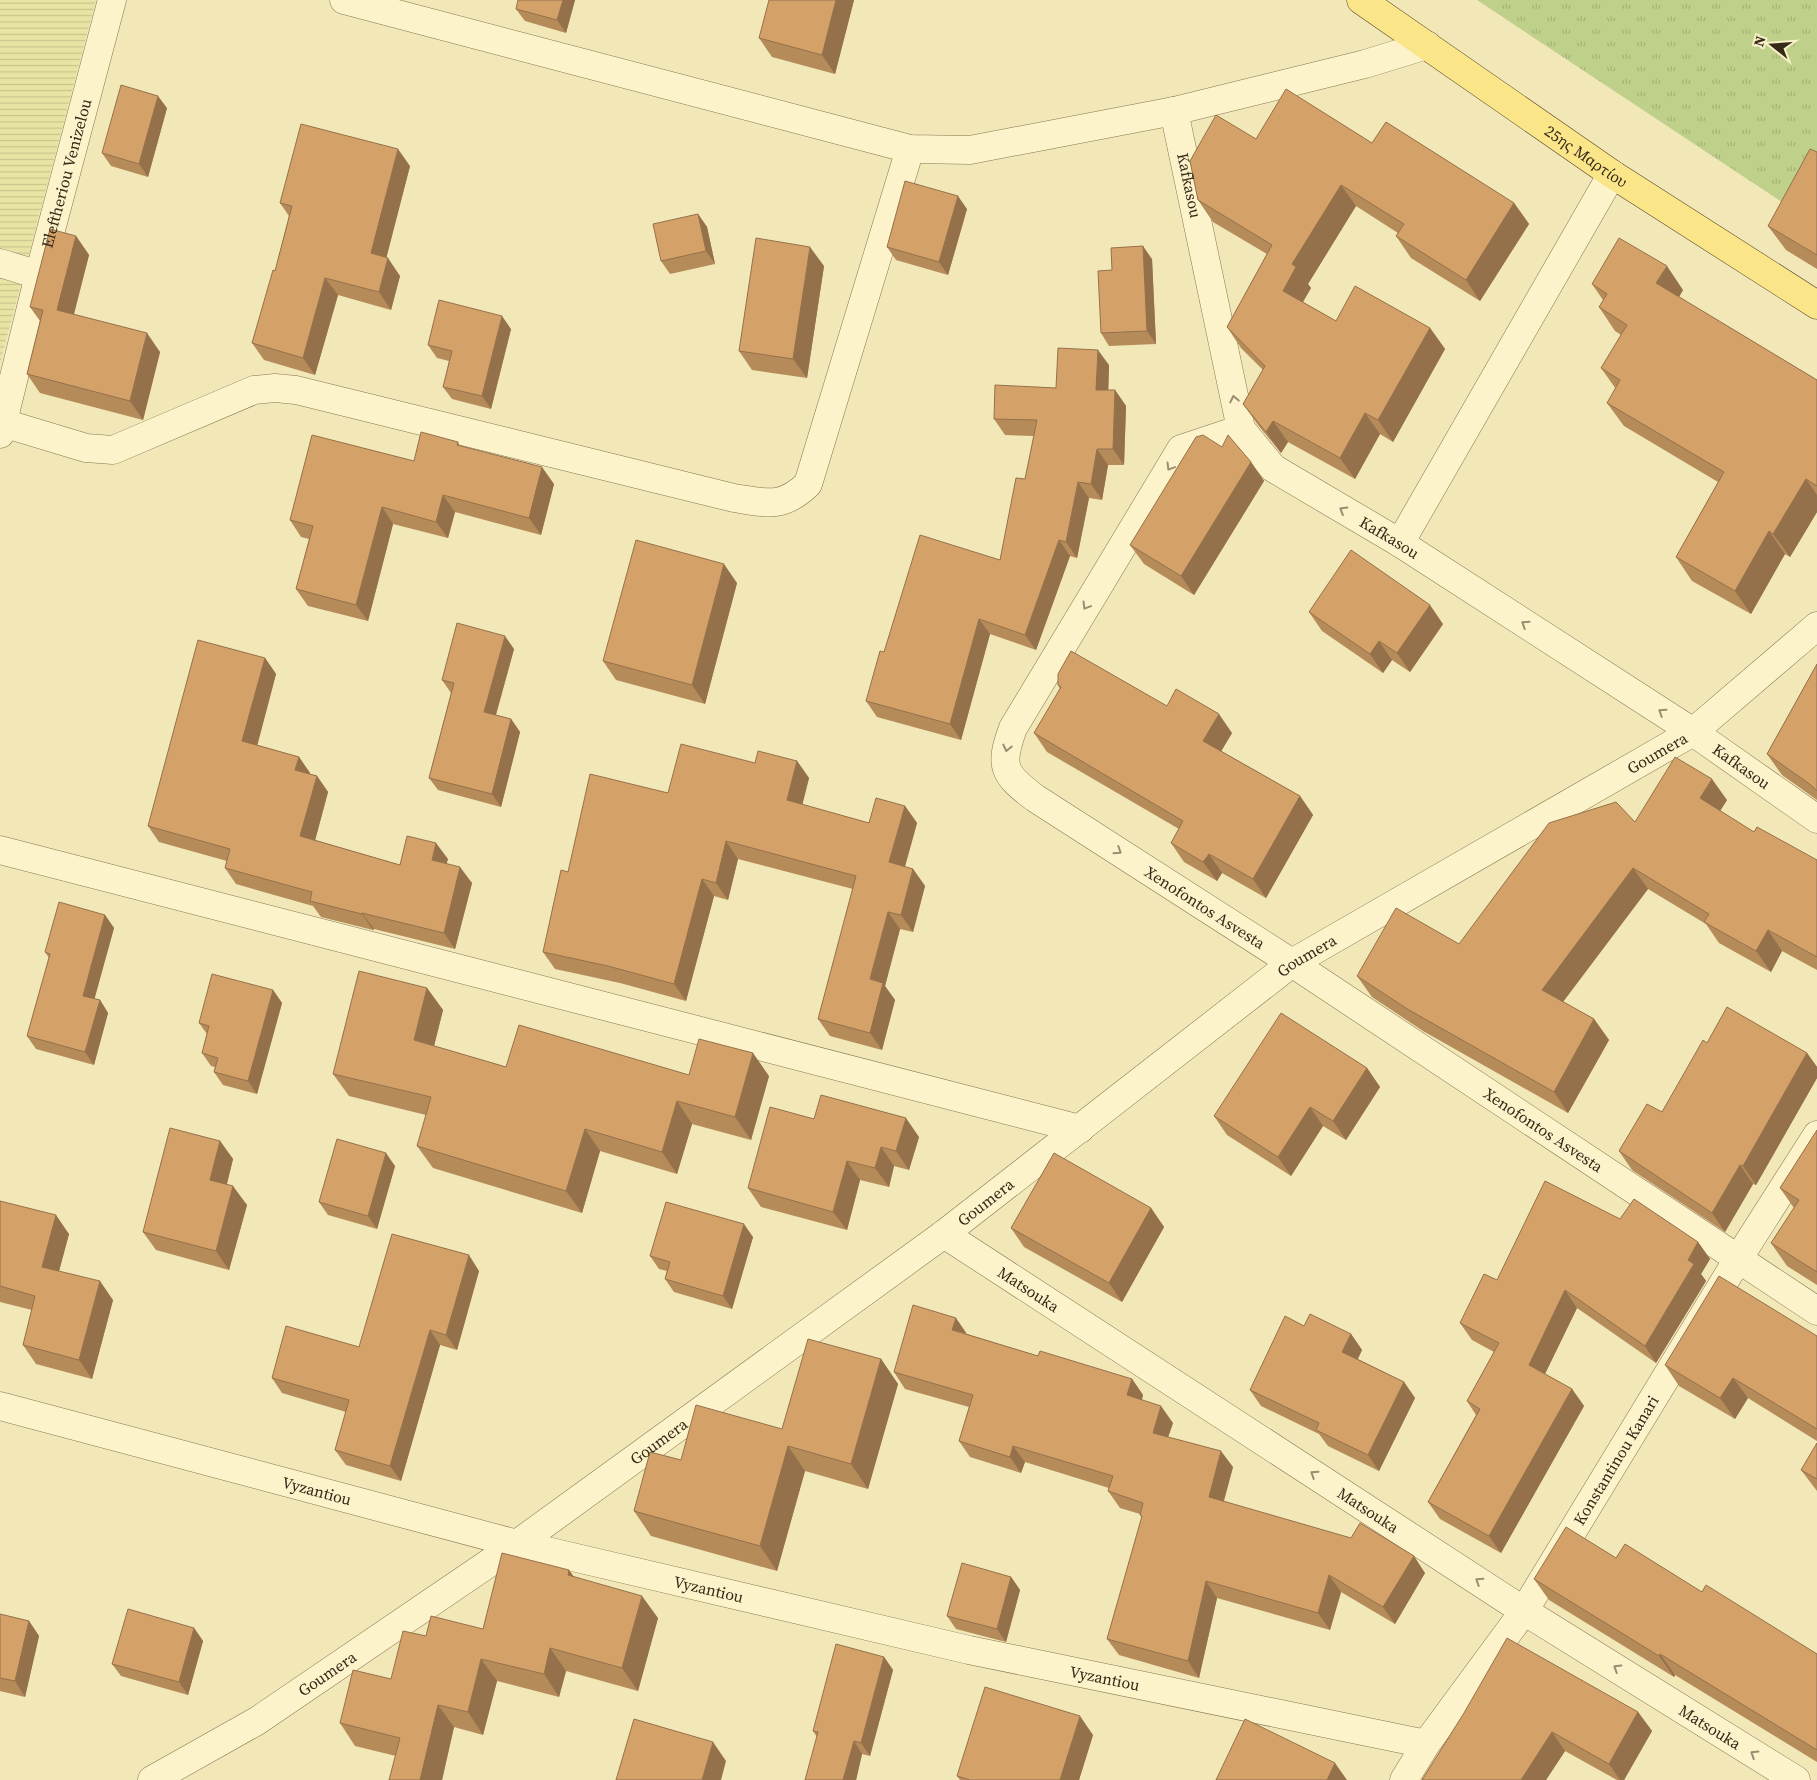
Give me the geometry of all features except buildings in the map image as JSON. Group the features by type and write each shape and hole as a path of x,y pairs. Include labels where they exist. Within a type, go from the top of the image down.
{"main road":[{"name":"25ης Μαρτίου","path":"1361,0 1612,174 1817,305"}],"street":[{"name":"Eleftheriou Venizelou","path":"1,429 39,275 112,0"},
{"path":"344,0 910,149 970,150 1174,111 1365,64 1427,46"},
{"name":"Kafkasou","path":"1174,111 1240,429 1273,468 1400,543 1693,732 1817,819"},
{"path":"1,429 86,448 113,450 254,390 274,388 296,390 734,498 765,503 787,501 808,484 910,149"},
{"path":"1400,543 1612,174"},
{"path":"0,263 39,275"},
{"name":"Xenofontos Asvesta","path":"1240,429 1181,449 1013,728 1006,746 1004,761 1007,772 1019,786 1035,798 1292,963 1817,1311"},
{"name":"Goumera","path":"152,1780 257,1721 517,1544 944,1234 1292,963 1693,732 1817,626"},
{"path":"0,850 1044,1118 1080,1129"},
{"name":"Konstantinou Kanari","path":"1404,1780 1426,1744 1524,1610 1738,1259 1817,1135"},
{"name":"Matsouka","path":"944,1234 1524,1610 1796,1780"},
{"name":"Vyzantiou","path":"0,1406 517,1544 969,1650 1426,1744"}],"shaded area":[{"path":"0,0 96,0 0,363"}],"green space":[{"path":"1477,0 1817,0 1817,214 1812,222"}]}
